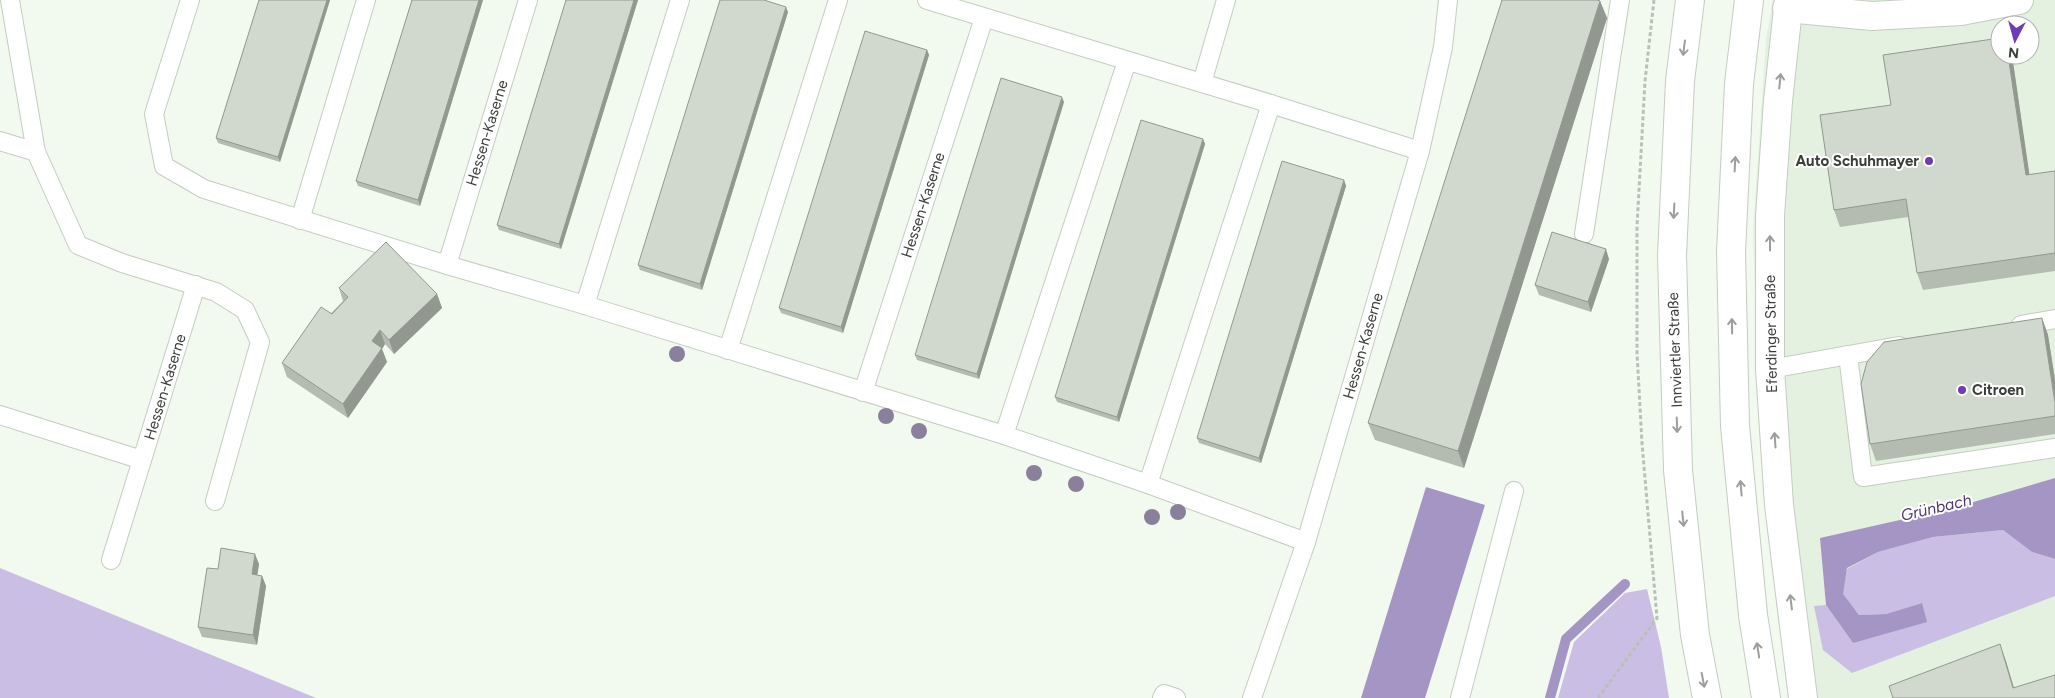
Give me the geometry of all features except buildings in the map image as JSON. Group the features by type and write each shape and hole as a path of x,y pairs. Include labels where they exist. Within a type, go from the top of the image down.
{"main road":[{"name":"Innviertler Straße","path":"1690,0 1680,81 1672,256 1678,470 1695,635 1706,698"},
{"path":"1749,0 1739,84 1731,252 1734,397 1735,426 1753,615 1766,698"},
{"path":"1788,4 1872,16 1961,11 2019,0"},
{"name":"Eferdinger Straße","path":"1788,4 1778,101 1770,216 1770,369 1779,506 1799,668"},
{"path":"1799,668 1803,698"},
{"path":"1799,668 1810,698"}],"lane":[{"path":"10,0 36,152 78,245 122,263 216,292 245,310 260,342 215,501"},
{"path":"190,0 154,114 164,166 204,189 1004,435 1148,484 1306,542"},
{"path":"300,220 366,0"},
{"name":"Hessen-Kaserne","path":"447,265 528,0"},
{"path":"585,306 680,0"},
{"path":"728,350 838,0"},
{"path":"927,0 1420,151"},
{"path":"1202,83 1226,0"},
{"name":"Hessen-Kaserne","path":"1252,698 1306,542 1420,151 1443,47 1448,0"},
{"path":"1584,234 1620,0"},
{"name":"Hessen-Kaserne","path":"863,392 984,18"},
{"path":"1004,435 1127,62"},
{"path":"1148,484 1271,104"},
{"path":"0,141 36,152"},
{"name":"Hessen-Kaserne","path":"111,560 196,285"},
{"path":"2008,327 2055,319"},
{"path":"1770,369 1914,344"},
{"path":"1848,355 1863,476 2055,448"},
{"name":"Hessen-Kaserne","path":"0,415 142,460"},
{"path":"1460,698 1514,491"},
{"path":"1162,698 1164,694 1176,698"}],"path":[{"path":"1598,698 1656,618 1637,353 1637,226 1645,81 1654,0"}],"shaded area":[{"path":"1773,0 2055,0 2055,698 1788,698 1770,543 1758,413 1753,231 1766,39"},
{"path":"2055,478 2055,559 2032,552 2003,530 1933,537 1878,552 1847,568 1843,594 1859,615 1886,614 1922,603 1927,622 1853,643 1826,605 1820,538 1953,508"},
{"path":"1426,487 1485,505 1425,698 1361,698"},
{"path":"2003,530 2032,552 2055,559 2055,596 1852,673 1823,650 1814,606 1826,605 1853,643 1922,603 1886,614 1859,615 1842,594 1847,569 1878,552 1933,537"},
{"path":"0,568 316,698 0,698"},
{"path":"1647,589 1661,647 1669,698 1558,698 1574,642 1625,593"}],"waterway":[{"name":"Grünbach","path":"1550,698 1566,639 1625,584"}],"place":[{"name":"Auto Schuhmayer","path":"1929,161"},
{"name":"Citroen","path":"1962,390"}]}
